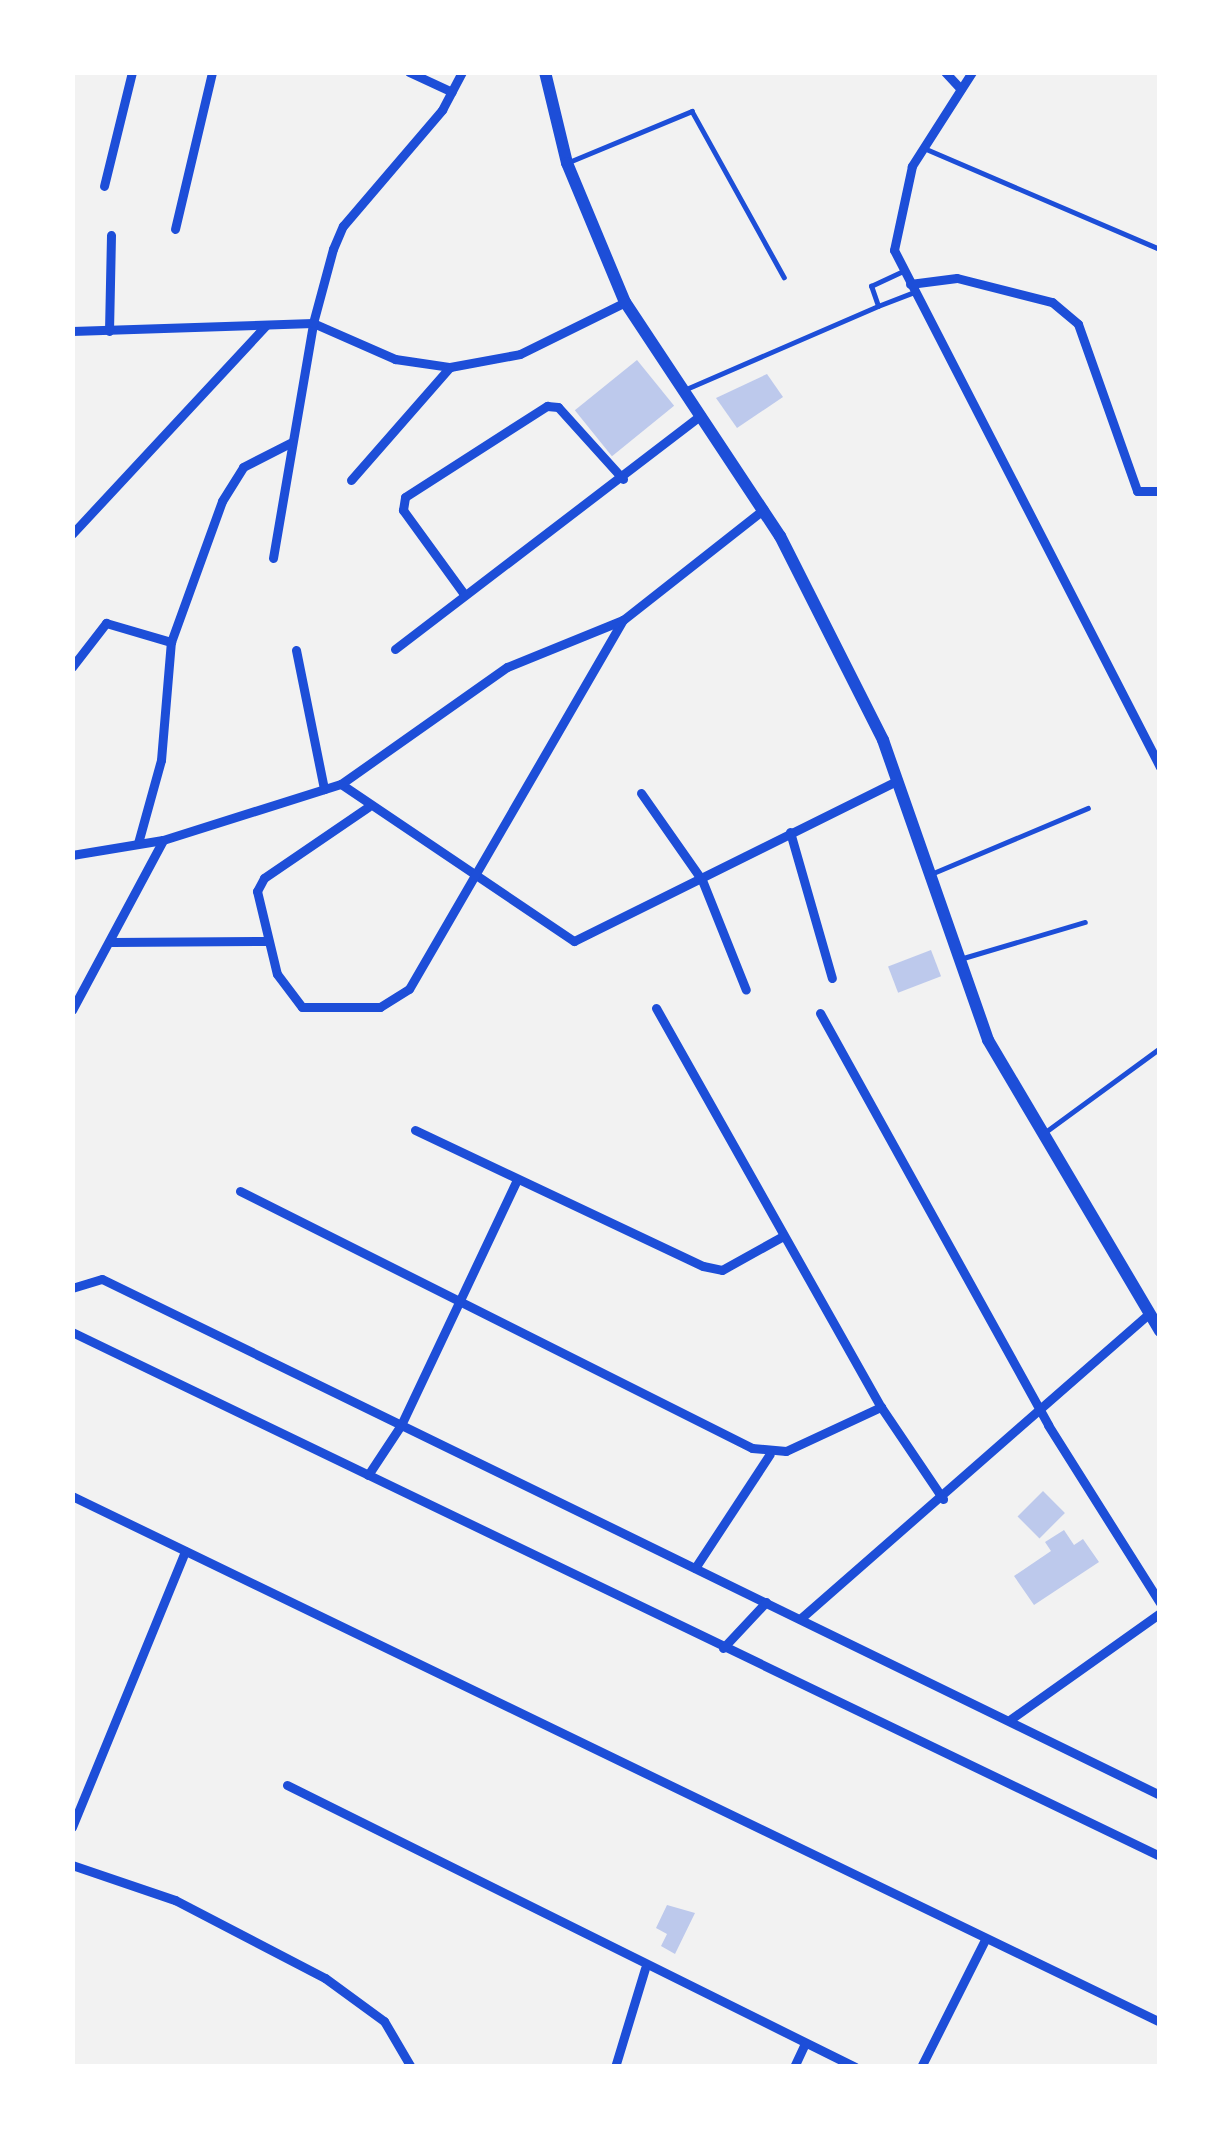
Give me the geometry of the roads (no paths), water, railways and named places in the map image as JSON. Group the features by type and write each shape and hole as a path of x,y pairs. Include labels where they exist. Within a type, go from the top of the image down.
{"street":[{"path":"104,186 132,72"},
{"path":"175,229 212,72"},
{"path":"409,72 452,92"},
{"path":"273,558 313,323 343,226 452,92 462,72"},
{"path":"545,72 567,163 625,302 764,509 897,781 988,1040 1040,1137 1160,1331"},
{"path":"945,72 961,89"},
{"path":"972,72 924,148 897,206 894,250 1160,767"},
{"path":"109,331 112,235"},
{"path":"912,288 957,278 1052,302 1078,324 1137,491 1160,490"},
{"path":"72,331 313,323 395,359 450,368 520,354 625,302"},
{"path":"72,534 266,325"},
{"path":"351,480 450,368"},
{"path":"464,594 404,511 405,497 548,406 558,407 623,479"},
{"path":"395,649 701,415"},
{"path":"138,843 161,760 171,642 235,476 292,442"},
{"path":"72,855 163,840 341,784 507,667 623,620 764,509"},
{"path":"368,807 264,878 257,891 265,941 302,1007 380,1007 409,989 623,620"},
{"path":"72,668 106,623 171,642"},
{"path":"296,650 324,790"},
{"path":"341,784 470,877 574,941 897,781"},
{"path":"641,793 702,880 746,990"},
{"path":"790,832 832,978"},
{"path":"72,1010 163,840"},
{"path":"112,942 265,941"},
{"path":"656,1009 881,1406 943,1498"},
{"path":"820,1013 1041,1407 1160,1603"},
{"path":"415,1130 722,1270 783,1237"},
{"path":"368,1475 401,1425 518,1180"},
{"path":"240,1191 770,1454"},
{"path":"72,1288 103,1279 1160,1795"},
{"path":"800,1619 1149,1314"},
{"path":"72,1332 1160,1856"},
{"path":"695,1568 770,1454 881,1406"},
{"path":"72,1496 1160,2022"},
{"path":"72,1827 185,1551"},
{"path":"723,1648 766,1602"},
{"path":"1011,1719 1160,1613"},
{"path":"287,1786 645,1968 855,2067"},
{"path":"72,1865 175,1900 325,1978 384,2020 411,2067"},
{"path":"921,2067 985,1940"},
{"path":"615,2067 645,1968"},
{"path":"794,2067 805,2043"}],"lane":[{"path":"567,163 692,111 784,277"},
{"path":"924,148 1160,249"},
{"path":"878,306 871,286 903,271"},
{"path":"684,390 912,288"},
{"path":"931,874 1088,808"},
{"path":"960,959 1085,922"},
{"path":"1040,1137 1160,1048"}]}
